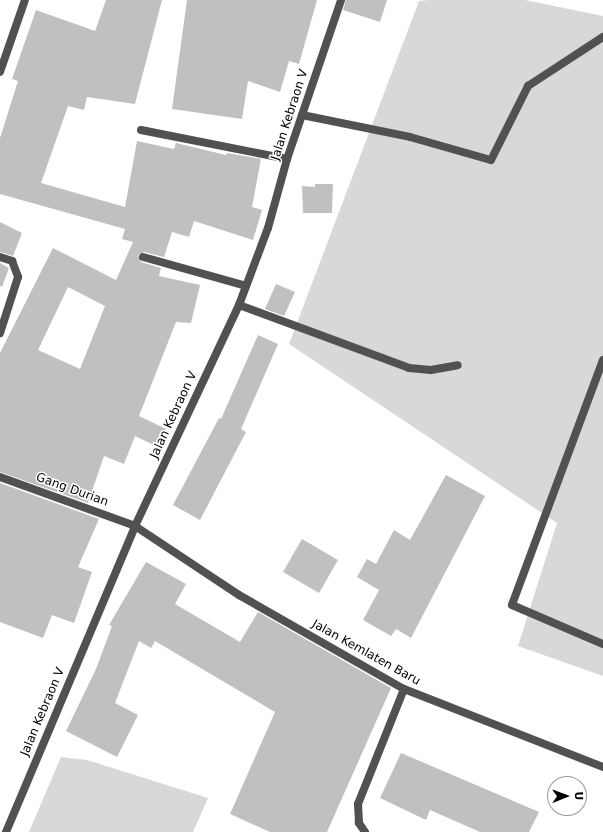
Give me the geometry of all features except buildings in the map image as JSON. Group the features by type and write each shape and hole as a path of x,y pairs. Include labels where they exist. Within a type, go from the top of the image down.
{"street":[{"path":"0,72 25,0"},
{"name":"Jalan Kebraon V","path":"6,832 135,526 239,305 268,228 288,158 341,0"},
{"path":"302,115 410,137 491,160 528,86 603,37"},
{"path":"141,130 288,158"},
{"path":"143,256 246,286"},
{"path":"0,257 12,261 18,277 0,333"},
{"path":"239,305 410,368 432,370 458,365"},
{"path":"603,360 512,605 603,644"},
{"name":"Gang Durian","path":"0,477 135,526"},
{"name":"Jalan Kemlaten Baru","path":"135,526 239,595 404,689 603,767"},
{"path":"365,832 359,823 358,804 404,689"}],"shaded area":[{"path":"525,0 603,16 603,676 518,646 557,523 289,344 419,1"},
{"path":"61,757 87,760 208,798 193,832 29,832"}]}
